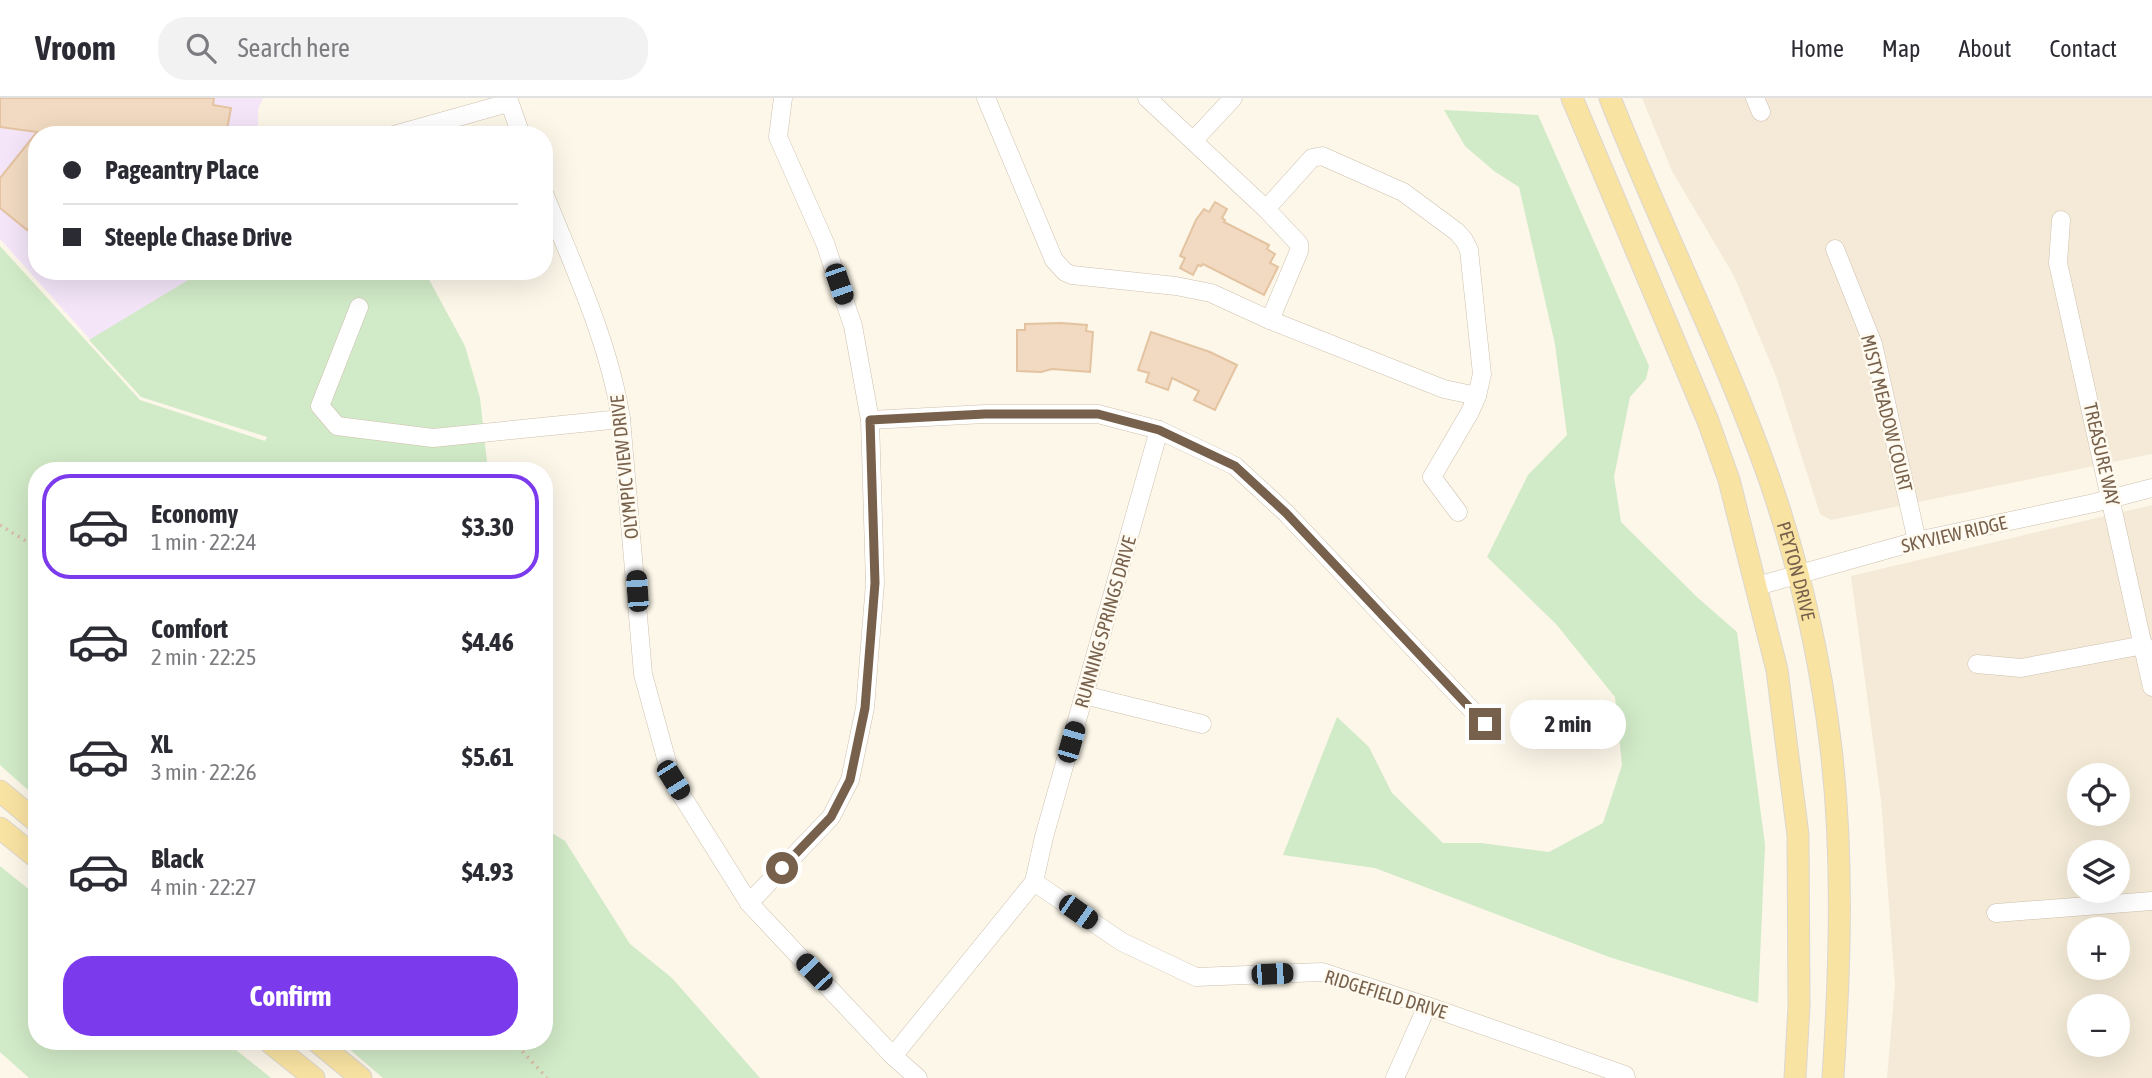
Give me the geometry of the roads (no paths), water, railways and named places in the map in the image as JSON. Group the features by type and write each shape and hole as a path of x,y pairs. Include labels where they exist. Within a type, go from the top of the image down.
{"main road":[{"name":"PEYTON DRIVE","path":"1572,98 1708,421 1729,480 1777,670 1798,835 1799,1006 1795,1078"},
{"name":"PEYTON DRIVE","path":"1610,98 1721,354 1769,479 1798,575 1830,740 1835,804 1838,894 1837,1016 1833,1078"},
{"path":"0,791 28,814"},
{"path":"0,828 28,851"},
{"path":"279,1050 314,1078"},
{"path":"327,1050 361,1078"}],"street":[{"path":"749,903 831,817 850,780 865,708 875,583 870,420 853,326 825,243 778,137 783,98"},
{"path":"986,98 1054,260 1065,272 1210,293 1270,320 1444,389 1477,396"},
{"path":"1147,98 1266,209 1299,244 1299,251 1270,320"},
{"path":"1193,141 1233,98"},
{"path":"423,126 508,100 518,126"},
{"path":"1266,209 1312,158 1322,156 1403,192 1457,232 1469,250 1482,374 1471,412 1432,477 1458,512"},
{"name":"OLYMPIC VIEW DRIVE","path":"553,216 602,341 616,388 643,674 673,780 749,903 893,1056 918,1078"},
{"name":"TREASURE WAY","path":"2062,220 2058,263 2152,687"},
{"name":"MISTY MEADOW COURT","path":"1835,249 1873,344 1917,541"},
{"path":"359,307 320,406 337,426 433,438 621,419"},
{"path":"870,420 985,414 1098,414 1159,430 1235,466 1286,513 1485,724"},
{"name":"RUNNING SPRINGS DRIVE","path":"893,1056 1034,882 1044,837 1159,430"},
{"name":"SKYVIEW RIDGE","path":"1757,586 1917,541 2152,488"},
{"path":"1977,664 2021,668 2144,645"},
{"path":"1084,695 1202,724"},
{"name":"RIDGEFIELD DRIVE","path":"1034,882 1122,942 1196,977 1322,972 1625,1075 1626,1078"},
{"path":"1996,913 2152,901"},
{"path":"1395,1078 1427,1006"}]}
